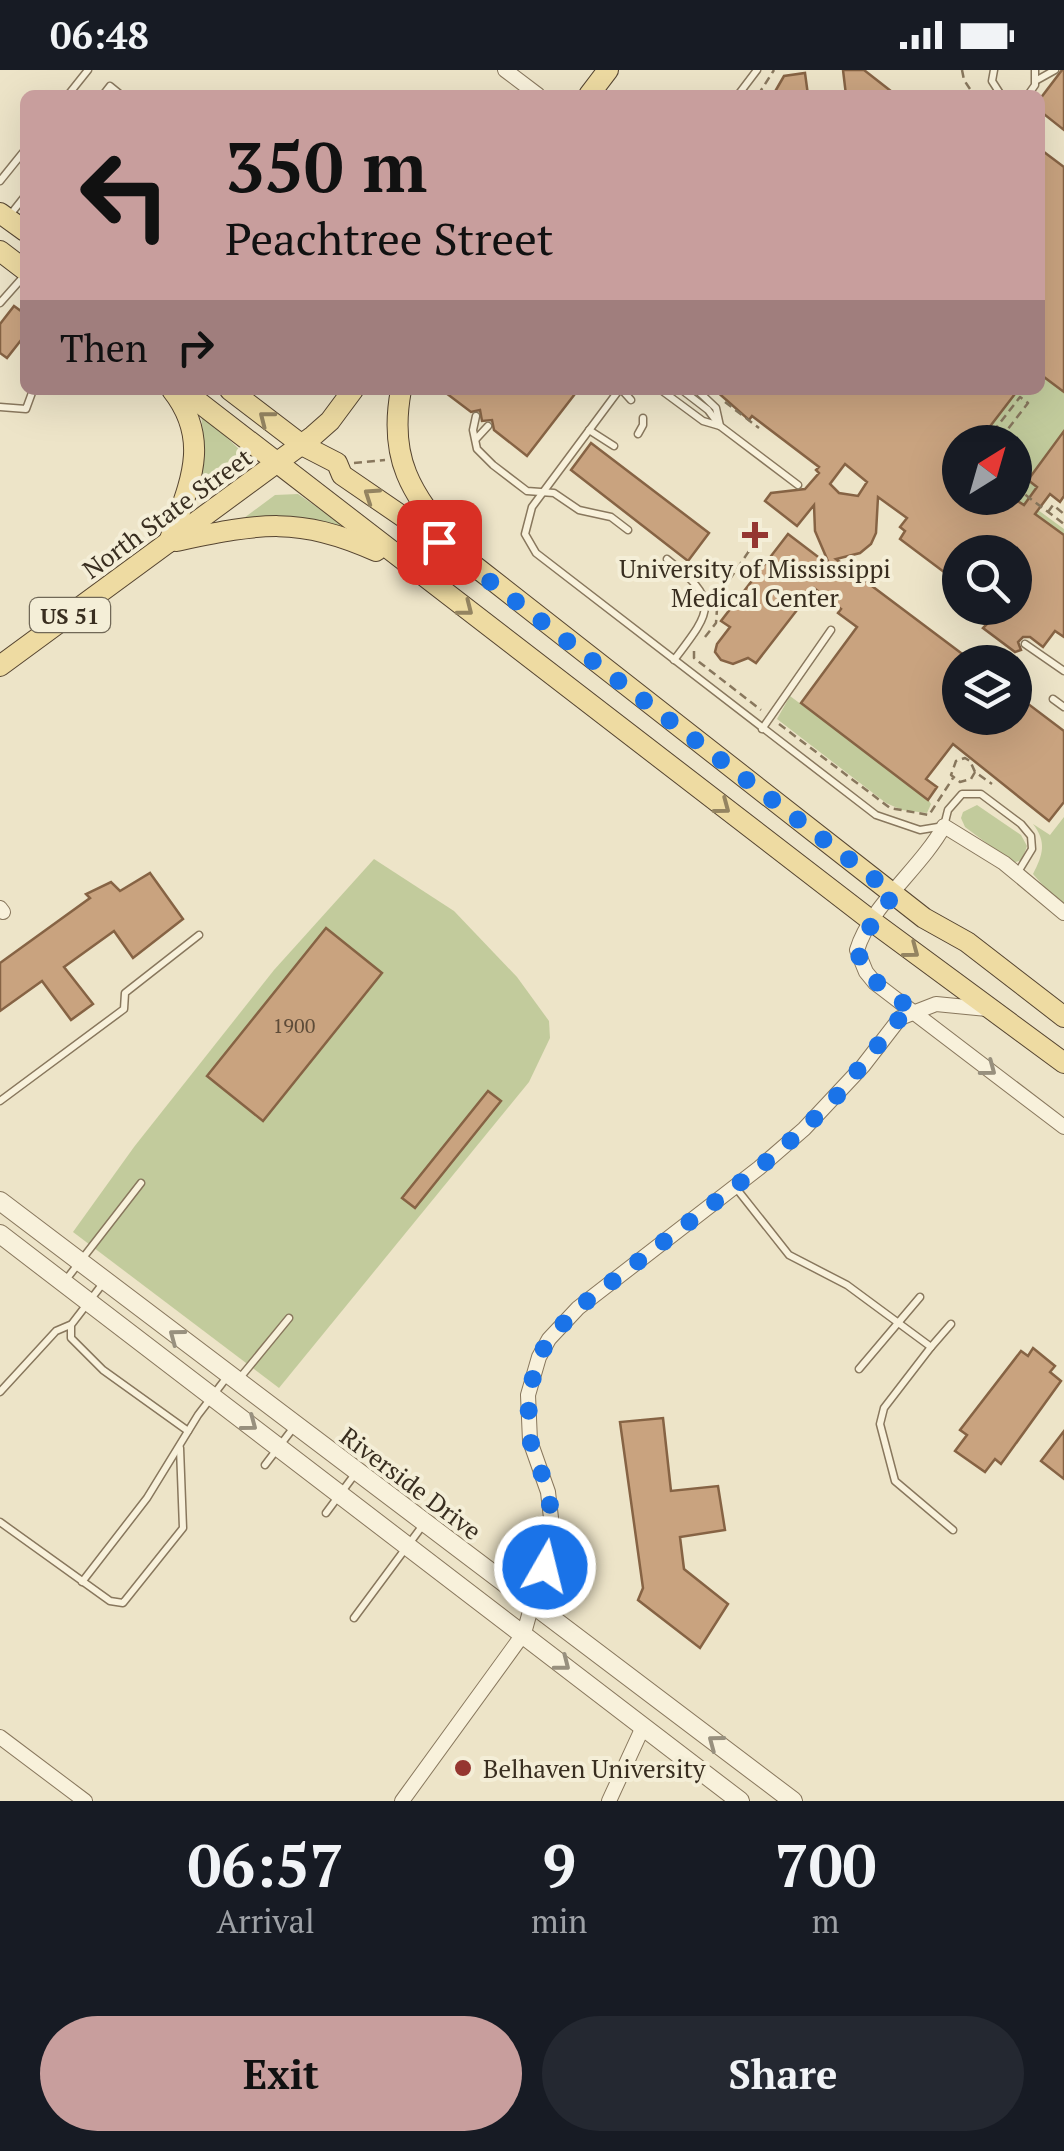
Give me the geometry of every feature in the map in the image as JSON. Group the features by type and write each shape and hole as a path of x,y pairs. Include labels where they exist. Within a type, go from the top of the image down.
{"main road":[{"path":"593,90 608,70"},
{"path":"0,251 20,268"},
{"path":"169,542 192,476 196,449 193,424 175,395"},
{"path":"190,395 872,922 1064,1063"},
{"path":"237,395 302,445 337,463 342,476 472,564 924,918 968,942 1064,1017"},
{"name":"North State Street","path":"0,666 302,445 330,421 349,395"},
{"path":"400,395 397,447 414,491 472,564"},
{"path":"169,542 247,526 285,524 344,536 410,567"}],"street":[{"path":"505,70 531,90"},
{"path":"1064,913 1016,874 944,826 930,851 860,940 859,960 876,982 1064,1126"},
{"path":"402,1801 524,1633 545,1567 552,1518 528,1421 528,1395 539,1357 563,1321 735,1187 836,1097 900,1018 936,1004 993,1009"},
{"name":"Riverside Drive","path":"0,1201 579,1638 781,1797"},
{"name":"Riverside Drive","path":"0,1234 740,1801"},
{"path":"609,1801 643,1727"},
{"path":"0,1737 85,1801"}],"lane":[{"path":"72,90 88,70"},
{"path":"742,90 759,70"},
{"path":"1035,70 1036,81"},
{"path":"1031,90 1036,81 1055,70"},
{"path":"0,182 20,156"},
{"path":"0,303 20,278"},
{"path":"0,408 26,409 31,395"},
{"path":"617,395 532,507 525,534 536,553 888,821 920,830 944,826 948,810 962,794 980,794 1021,824 1030,836 1032,849 1016,874"},
{"path":"626,395 632,400"},
{"path":"668,395 703,421 720,426"},
{"path":"688,395 720,426 798,485"},
{"path":"702,395 716,408 720,426"},
{"path":"476,416 475,440 485,457 516,482 527,490 554,493 579,510 611,517 628,530"},
{"path":"638,434 643,418"},
{"path":"475,440 488,426"},
{"path":"589,430 614,446"},
{"path":"667,559 701,588 705,610 700,627 674,660"},
{"path":"762,728 831,630"},
{"path":"1025,644 1064,672"},
{"path":"1053,698 1064,707"},
{"path":"0,1100 124,1010 124,993 200,935"},
{"path":"64,1282 141,1183"},
{"path":"735,1187 789,1256 847,1285 931,1348"},
{"path":"0,1392 56,1331 71,1325 105,1281"},
{"path":"859,1369 920,1296"},
{"path":"82,1582 180,1448 212,1396 288,1318"},
{"path":"951,1324 884,1408 880,1424 895,1481 952,1530"},
{"path":"71,1325 71,1338 86,1356 188,1430"},
{"path":"265,1465 295,1426"},
{"path":"0,1522 110,1601 123,1603 183,1528 180,1448"},
{"path":"326,1513 356,1473"},
{"path":"354,1618 424,1524"}],"path":[{"path":"998,425 1020,397 1028,402 1011,425"},
{"path":"722,400 759,428"},
{"path":"337,463 388,460 397,447"},
{"path":"1032,500 1064,524"},
{"path":"1048,512 1053,505 1064,514"},
{"path":"749,552 714,599 716,624 693,653 694,658 890,808 929,815 954,778 953,765 960,758 970,760 975,772 992,784"},
{"path":"954,778 965,781 975,772"}],"green space":[{"path":"1045,378 1064,392 1064,431 1032,474 1032,425 991,425 1013,395 1045,395"},
{"path":"201,413 241,451 234,466 192,501 205,456"},
{"path":"1032,483 1037,487 1035,492 1046,500 1038,510 1064,529 1064,535 1032,512"},
{"path":"298,494 353,532 290,517 244,518 275,495"},
{"path":"790,696 928,799 931,804 927,813 902,810 886,803 777,719"},
{"path":"977,805 1021,835 1027,846 1022,860 1013,863 965,827 963,812"},
{"path":"1064,817 1064,909 1033,874 1042,849 1033,824 1050,835"},
{"path":"374,859 454,911 517,977 549,1021 550,1038 529,1082 279,1388 73,1232 134,1147 274,970"}],"building":[{"path":"843,70 864,70 890,90 845,90"},
{"path":"1064,70 1064,130 1045,115 1045,92"},
{"path":"805,73 807,90 776,90 784,76"},
{"path":"1045,153 1064,167 1064,392 1045,378"},
{"path":"14,306 20,310 20,341 7,358 0,353 0,324"},
{"path":"449,395 574,395 527,456 494,430 492,420 482,421 480,410 471,412"},
{"path":"721,395 1014,395 991,425 942,425 942,515 1032,515 1032,494 1037,487 1032,483 1032,475 1064,431 1064,496 1060,502 1050,494 1035,514 1064,535 1064,637 1055,631 1043,647 1030,637 1023,637 1019,645 1006,645 983,628 1032,625 1032,535 942,535 942,570 900,539 905,531 900,527 907,518 878,497 876,533 871,544 860,553 836,559 950,645 942,645 942,735 1032,735 1032,707 1064,731 1064,802 1049,821 953,744 926,779 937,787 928,800 801,703 857,627 814,588 756,663 748,658 733,664 721,660 715,652 730,627 721,621 788,534 830,566 815,531 814,505 797,526 765,501 771,493 805,489 819,473 819,467 752,416 749,420","holes":["845,464 867,482 858,496 839,493 830,484"]},
{"path":"591,443 709,533 688,561 571,470"},
{"path":"150,873 183,919 133,958 114,931 64,967 93,1004 71,1020 42,981 0,1011 0,963 90,898 86,894 111,882 120,891"},
{"path":"326,928 382,973 263,1121 207,1076"},
{"path":"488,1091 501,1101 415,1208 402,1198"},
{"path":"1033,1348 1055,1366 1050,1372 1061,1381 1001,1464 995,1459 985,1472 955,1451 967,1435 960,1430 1021,1351 1028,1356"},
{"path":"663,1418 671,1491 718,1486 725,1530 680,1537 684,1569 728,1604 700,1648 638,1600 643,1588 620,1422"},
{"path":"1064,1431 1064,1479 1041,1461"}],"place":[{"name":"University of Mississippi Medical Center","path":"755,535"},
{"name":"Belhaven University","path":"463,1768"}],"route":[{"path":"439,542 894,894 860,940 857,950 866,972 914,1011 900,1018 863,1066 804,1129 578,1308 549,1339 531,1377 528,1395 530,1440 548,1492 552,1518 545,1567"}]}
